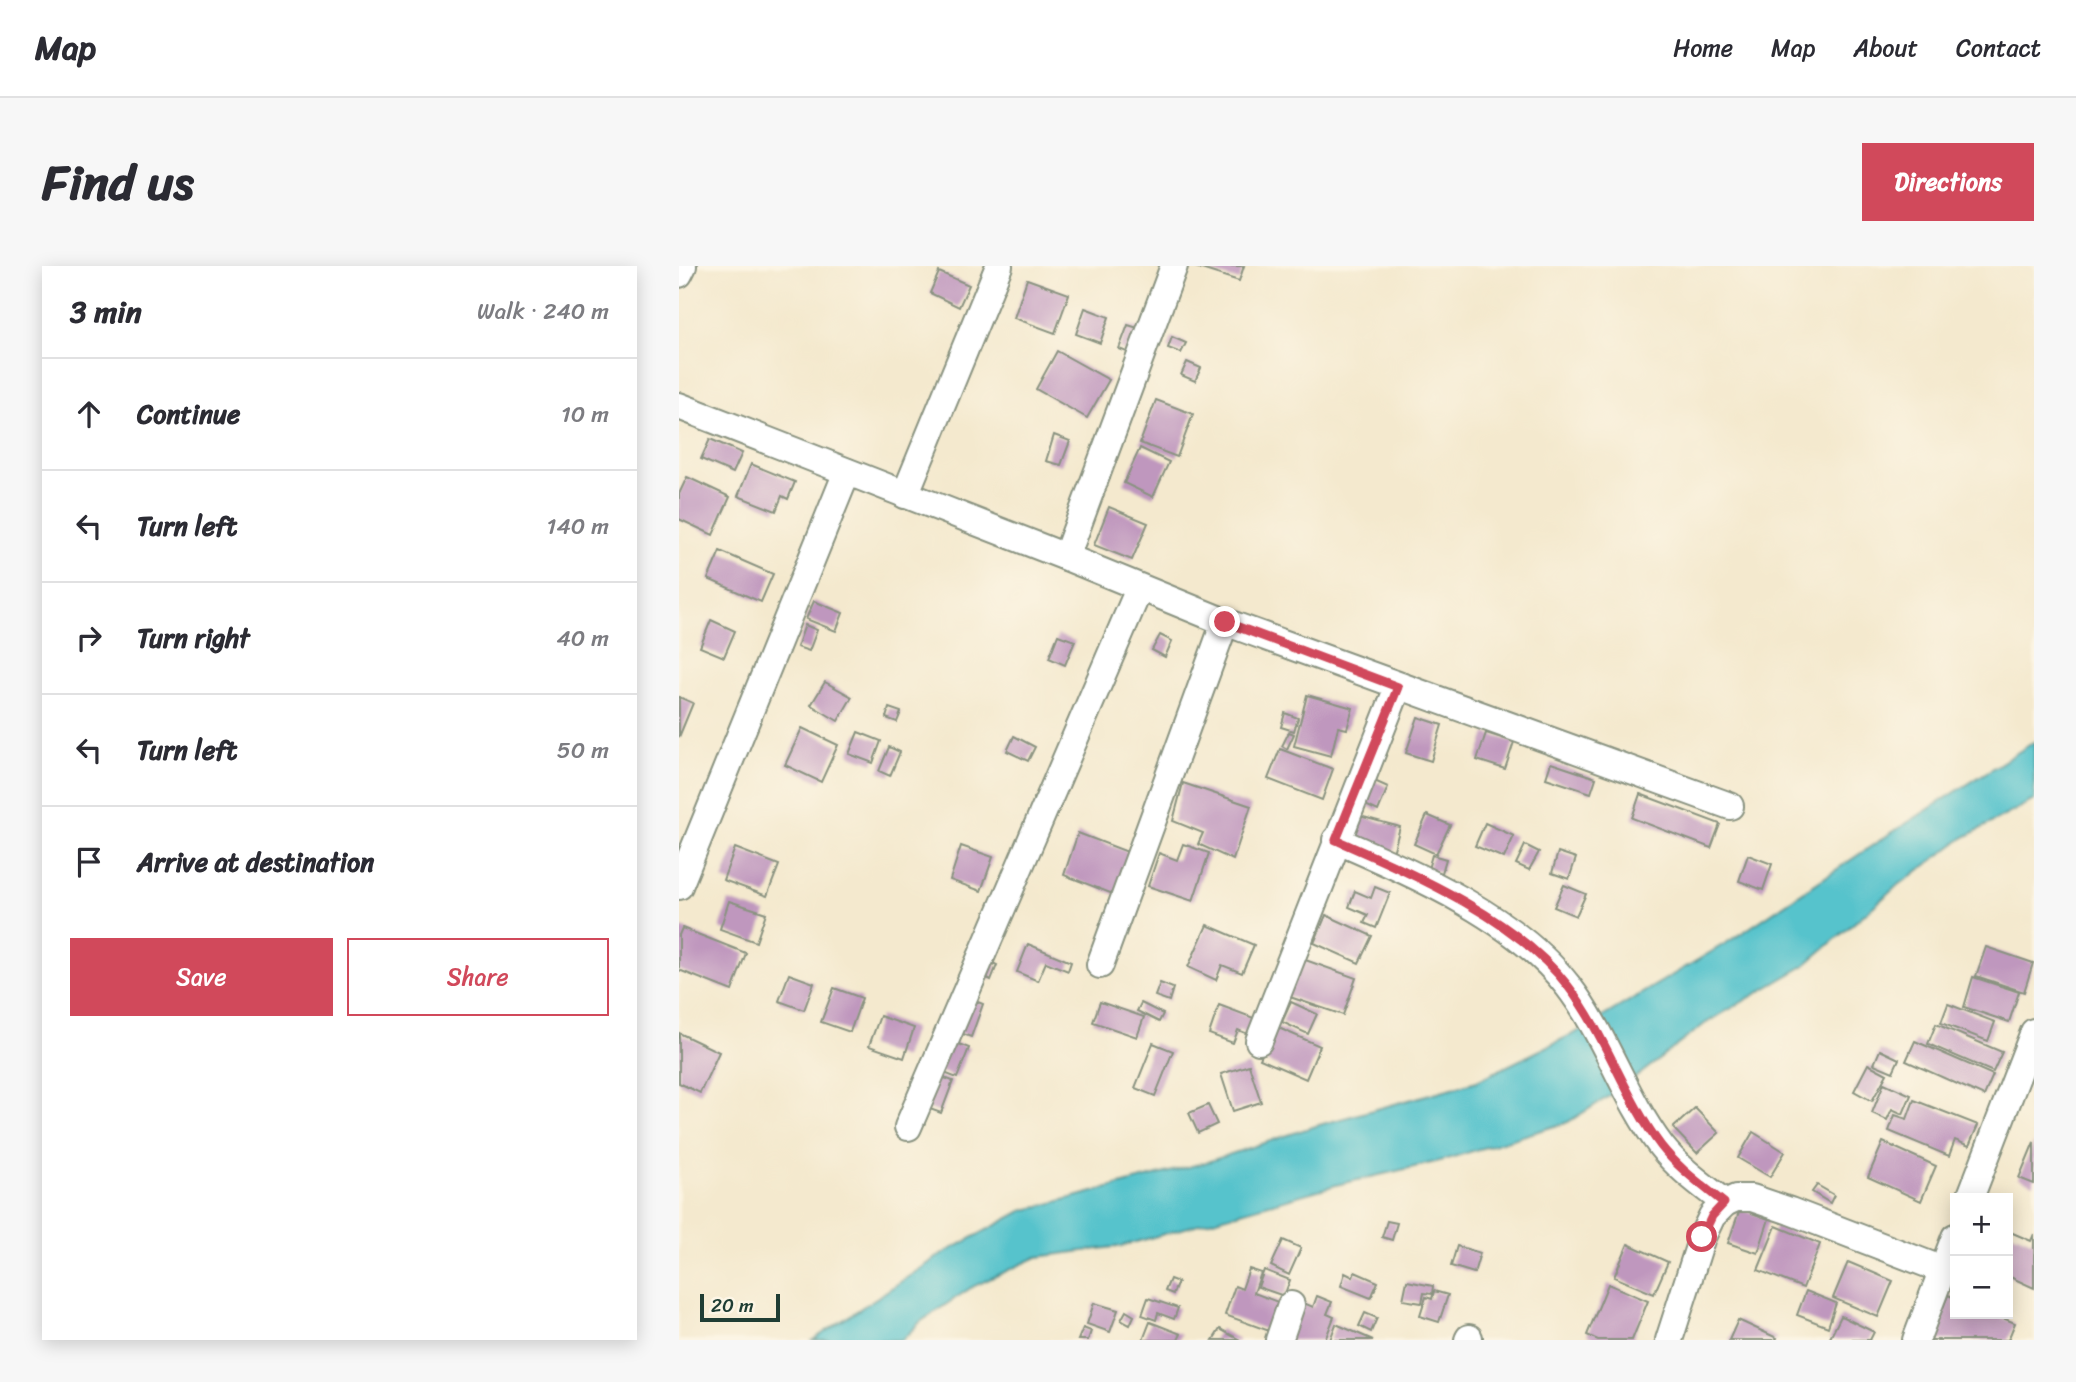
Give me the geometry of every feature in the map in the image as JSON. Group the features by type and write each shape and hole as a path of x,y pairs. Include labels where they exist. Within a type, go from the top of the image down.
{"street":[{"path":"679,274 683,266"},
{"path":"905,495 999,266"},
{"path":"1066,557 1174,266"},
{"path":"679,406 1225,622 1730,806"},
{"path":"679,886 846,472"},
{"path":"908,1127 1139,589"},
{"path":"1100,965 1225,622"},
{"path":"1259,1041 1398,687"},
{"path":"1336,840 1463,901 1522,940 1566,984 1587,1014 1661,1146 1682,1170 1724,1203"},
{"path":"1972,1193 2034,1032"},
{"path":"1669,1340 1702,1237 1712,1216 1724,1203 1736,1198 1752,1198 1943,1270"},
{"path":"1916,1340 1950,1251"},
{"path":"1279,1340 1291,1305"}],"water":[{"path":"2034,742 2034,800 1963,838 1896,887 1804,966 1706,1023 1622,1088 1568,1122 1440,1161 1336,1185 1122,1246 1037,1257 972,1287 920,1322 902,1340 813,1340 944,1253 1022,1211 1207,1162 1312,1127 1477,1081 1577,1032 1736,937 1888,835"}],"building":[{"path":"1192,266 1244,266 1239,281"},
{"path":"939,272 969,285 959,307 930,293"},
{"path":"1027,279 1069,294 1055,333 1014,318"},
{"path":"1085,308 1109,317 1100,343 1076,334"},
{"path":"1128,325 1141,329 1132,354 1119,349"},
{"path":"1172,337 1186,343 1181,353 1168,348"},
{"path":"1057,351 1109,380 1087,418 1036,389"},
{"path":"1187,362 1201,368 1195,381 1181,375"},
{"path":"1156,400 1193,414 1177,457 1140,443"},
{"path":"1054,435 1070,441 1061,465 1046,461"},
{"path":"710,439 742,453 733,473 701,459"},
{"path":"1140,448 1169,462 1153,497 1124,483"},
{"path":"751,464 795,482 788,499 782,496 776,511 738,496"},
{"path":"687,477 730,497 713,535 679,519 679,494"},
{"path":"1109,507 1148,523 1132,560 1094,545"},
{"path":"720,551 773,574 761,602 708,579"},
{"path":"814,601 843,613 836,631 806,619"},
{"path":"711,620 735,631 724,657 700,647"},
{"path":"805,625 817,630 809,651 797,647"},
{"path":"1058,635 1075,641 1065,665 1049,658"},
{"path":"1160,635 1172,641 1165,657 1152,650"},
{"path":"825,682 852,697 838,721 811,705"},
{"path":"1307,695 1353,708 1347,729 1338,727 1331,756 1294,746"},
{"path":"679,697 693,703 679,737"},
{"path":"889,708 901,712 897,722 886,718"},
{"path":"1285,713 1298,718 1294,731 1281,727"},
{"path":"1418,717 1442,725 1431,761 1406,753"},
{"path":"802,728 838,745 821,782 785,765"},
{"path":"858,732 881,741 873,763 849,754"},
{"path":"1289,732 1294,734 1287,749 1282,746"},
{"path":"1486,733 1514,742 1505,769 1477,760"},
{"path":"1014,736 1035,747 1028,761 1007,751"},
{"path":"889,747 900,752 890,776 879,771"},
{"path":"1280,749 1333,769 1322,800 1268,779"},
{"path":"1551,763 1596,778 1591,793 1546,778"},
{"path":"1370,779 1388,787 1378,811 1359,802"},
{"path":"1183,783 1251,806 1233,860 1198,844 1203,833 1173,821"},
{"path":"1640,794 1720,824 1711,848 1632,818"},
{"path":"1356,815 1400,827 1393,853 1349,841"},
{"path":"1427,815 1450,825 1436,854 1414,844"},
{"path":"1485,823 1514,836 1504,858 1475,846"},
{"path":"1078,833 1133,854 1118,896 1064,875"},
{"path":"1183,844 1209,853 1193,901 1148,886 1159,853 1177,860"},
{"path":"1525,845 1539,852 1529,870 1516,864"},
{"path":"961,846 993,857 981,891 950,880"},
{"path":"735,848 779,865 767,896 723,880"},
{"path":"1558,852 1576,858 1569,879 1552,873"},
{"path":"1432,855 1446,859 1442,873 1428,869"},
{"path":"1748,855 1772,864 1763,890 1739,881"},
{"path":"1564,885 1586,894 1576,916 1554,907"},
{"path":"1375,887 1390,893 1376,928 1364,923 1368,915 1349,907 1355,891 1371,898"},
{"path":"729,901 766,913 756,942 720,929"},
{"path":"1326,915 1372,936 1359,963 1314,943"},
{"path":"1207,925 1254,945 1242,973 1222,965 1216,980 1188,967"},
{"path":"682,928 746,953 732,991 679,970 679,935"},
{"path":"1028,944 1071,962 1068,971 1046,962 1038,981 1017,972"},
{"path":"1986,947 2033,963 2024,992 1976,976"},
{"path":"1297,957 1356,978 1343,1015 1284,995"},
{"path":"984,959 997,965 991,980 978,973"},
{"path":"789,974 814,983 804,1010 779,1001"},
{"path":"1973,977 2019,992 2009,1022 1964,1007"},
{"path":"1160,983 1173,988 1169,1001 1155,996"},
{"path":"834,988 862,998 850,1032 821,1022"},
{"path":"968,998 983,1004 971,1037 955,1031"},
{"path":"1100,1002 1144,1017 1137,1037 1093,1022"},
{"path":"1291,1002 1317,1014 1308,1034 1282,1022"},
{"path":"1141,1003 1163,1014 1159,1022 1137,1011"},
{"path":"1948,1004 1995,1022 1988,1041 1941,1023"},
{"path":"1219,1005 1259,1020 1253,1036 1238,1030 1233,1043 1209,1034"},
{"path":"880,1016 914,1028 904,1058 869,1046"},
{"path":"1936,1024 2002,1052 1993,1072 1928,1044"},
{"path":"1274,1026 1320,1046 1306,1079 1260,1059"},
{"path":"679,1033 719,1052 700,1093 679,1083"},
{"path":"951,1041 969,1048 957,1078 939,1071"},
{"path":"1915,1041 1993,1075 1984,1096 1906,1061"},
{"path":"1153,1043 1173,1051 1155,1096 1135,1088"},
{"path":"1880,1050 1899,1059 1893,1072 1874,1064"},
{"path":"1868,1064 1887,1074 1872,1101 1854,1091"},
{"path":"1249,1065 1261,1102 1233,1111 1221,1074"},
{"path":"936,1075 953,1081 941,1113 924,1107"},
{"path":"1884,1083 1911,1095 1903,1114 1892,1109 1887,1120 1872,1113"},
{"path":"1914,1100 1978,1125 1969,1146 1955,1140 1949,1156 1889,1131 1895,1115 1907,1119"},
{"path":"1208,1105 1217,1124 1198,1133 1189,1113"},
{"path":"1695,1108 1719,1133 1697,1153 1673,1128"},
{"path":"1753,1132 1785,1152 1770,1177 1738,1158"},
{"path":"1883,1142 1936,1166 1921,1201 1868,1177"},
{"path":"2034,1142 2034,1184 2019,1178"},
{"path":"1817,1185 1834,1195 1830,1203 1812,1192"},
{"path":"1740,1209 1769,1219 1758,1253 1728,1243"},
{"path":"1387,1221 1397,1223 1392,1240 1382,1237"},
{"path":"1776,1226 1820,1244 1803,1288 1758,1270"},
{"path":"2013,1233 2031,1241 2034,1234 2034,1288 2013,1278"},
{"path":"1283,1240 1301,1248 1289,1275 1271,1266"},
{"path":"1628,1244 1668,1262 1654,1294 1614,1277"},
{"path":"1457,1246 1480,1253 1474,1273 1451,1266"},
{"path":"1848,1262 1893,1281 1878,1317 1833,1298"},
{"path":"1249,1269 1261,1273 1254,1293 1283,1304 1272,1332 1225,1315 1235,1286 1242,1289"},
{"path":"1264,1270 1290,1280 1284,1296 1258,1287"},
{"path":"1355,1272 1378,1282 1371,1298 1341,1286 1345,1273 1353,1277"},
{"path":"1170,1279 1178,1282 1173,1294 1165,1291"},
{"path":"1407,1281 1433,1286 1432,1294 1424,1293 1422,1303 1403,1300"},
{"path":"1608,1284 1648,1301 1632,1340 1598,1340 1587,1335"},
{"path":"1434,1291 1448,1295 1439,1322 1420,1316 1426,1297 1432,1299"},
{"path":"1806,1291 1836,1303 1828,1327 1797,1315"},
{"path":"1948,1295 1950,1319 2005,1319 2015,1323 2008,1340 1929,1340"},
{"path":"1317,1296 1332,1302 1327,1314 1334,1317 1325,1340 1287,1340 1299,1301 1313,1307"},
{"path":"1148,1298 1178,1308 1174,1319 1158,1313 1156,1320 1142,1315"},
{"path":"1094,1303 1118,1310 1110,1332 1087,1324"},
{"path":"1126,1311 1134,1316 1130,1325 1121,1320"},
{"path":"1365,1313 1377,1318 1371,1332 1359,1326"},
{"path":"1841,1316 1874,1332 1870,1340 1829,1340"},
{"path":"1738,1320 1777,1338 1729,1340"},
{"path":"1150,1322 1181,1334 1178,1340 1143,1340"},
{"path":"1336,1324 1373,1340 1330,1340"},
{"path":"1083,1328 1091,1331 1088,1340 1078,1340"},
{"path":"1220,1329 1240,1340 1213,1340"}],"route":[{"path":"1225,622 1398,687 1336,840 1463,901 1522,940 1566,984 1587,1014 1661,1146 1682,1170 1724,1203 1712,1216 1702,1237"}]}
